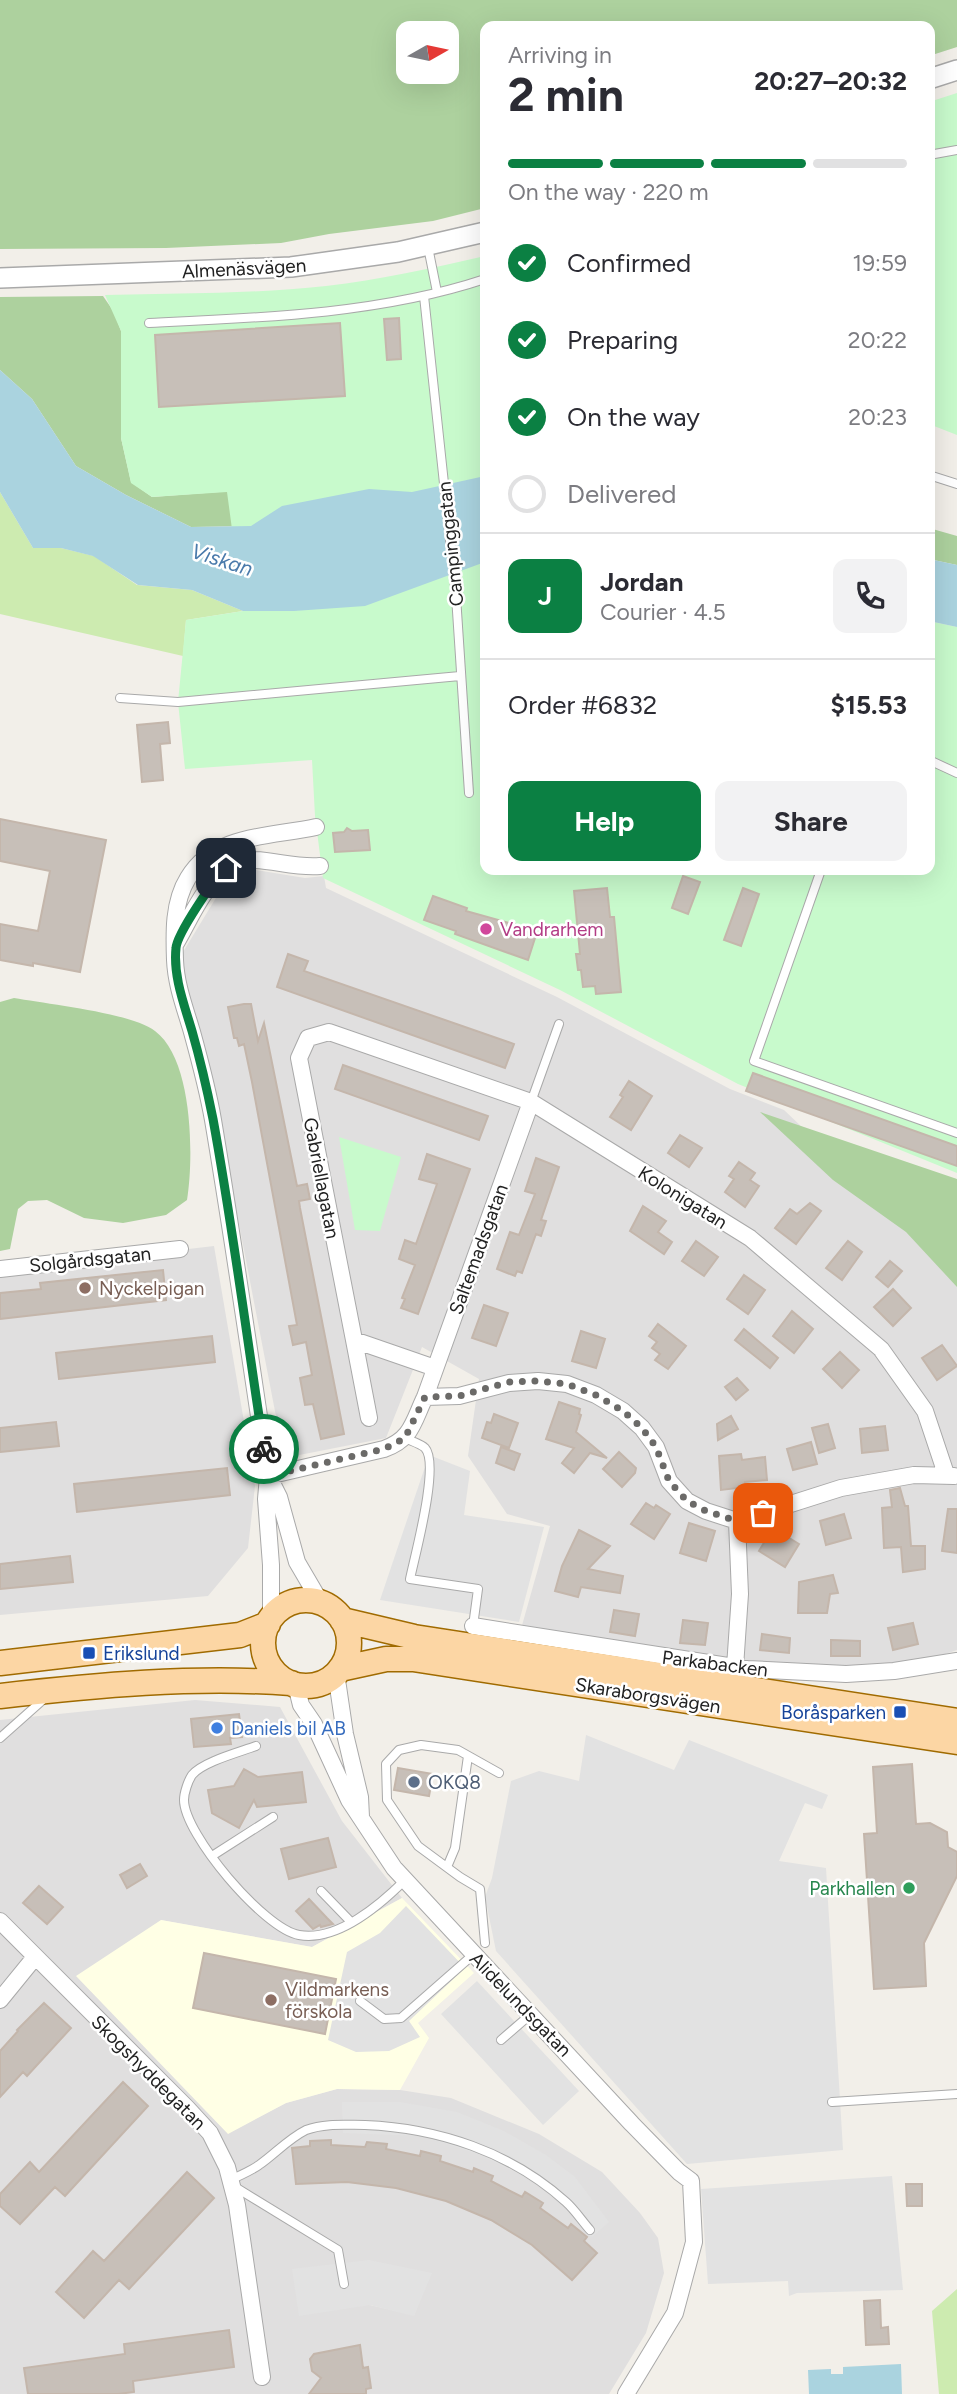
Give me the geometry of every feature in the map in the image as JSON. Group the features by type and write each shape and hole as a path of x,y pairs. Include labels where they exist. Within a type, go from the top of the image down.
{"main road":[{"path":"0,1663 240,1635 269,1621 289,1603 301,1600 321,1603 333,1610 342,1620 348,1634 348,1649 338,1671 317,1684 219,1679 0,1696"},
{"name":"Skaraborgsvägen","path":"342,1620 414,1637 957,1721"},
{"path":"269,1621 263,1643 265,1656 276,1674 293,1684"},
{"name":"Skaraborgsvägen","path":"338,1671 386,1660 425,1660 957,1742"}],"street":[{"path":"935,77 957,70"},
{"name":"Almenäsvägen","path":"0,278 291,267 398,252 480,233"},
{"path":"269,1621 271,1565 266,1499 268,1476 212,1117 179,987 174,921 180,894 188,877 209,854 242,839 316,827"},
{"path":"176,943 204,894 226,868 251,860 300,867 320,866"},
{"name":"Kolonigatan","path":"329,1032 531,1102 750,1238 881,1349 925,1411 952,1475"},
{"name":"Gabriellagatan","path":"329,1032 308,1038 299,1058 369,1418"},
{"name":"Saltemadsgatan","path":"405,1438 425,1397 531,1102"},
{"name":"Solgårdsgatan","path":"0,1269 180,1249"},
{"path":"354,1340 435,1368"},
{"path":"425,1397 459,1396 509,1382 567,1384 623,1411 642,1428 656,1447 669,1481 687,1501 706,1511 737,1521 841,1488 914,1475 952,1475"},
{"path":"268,1476 384,1449 405,1438"},
{"path":"268,1476 279,1497 297,1562 321,1603"},
{"path":"735,1667 740,1594 737,1521"},
{"name":"Parkabacken","path":"473,1626 735,1667 846,1674 894,1671 957,1661"},
{"name":"Alidelundsgatan","path":"338,1671 345,1734 360,1797 361,1817"},
{"name":"Alidelundsgatan","path":"293,1684 349,1800 405,1880 479,1948 531,2014 642,2134 691,2181 694,2242 675,2313 626,2394"},
{"name":"Skogshyddegatan","path":"0,1921 210,2133 227,2167 237,2205 262,2377"},
{"path":"0,2000 35,1957"}],"lane":[{"path":"935,154 957,150"},
{"path":"428,245 437,292"},
{"path":"149,323 347,308 424,296 480,280"},
{"name":"Campinggatan","path":"424,296 456,596 469,793"},
{"path":"935,477 957,484"},
{"path":"120,698 178,702 460,676"},
{"path":"935,764 957,773"},
{"path":"819,875 754,1061 957,1133"},
{"path":"531,1102 559,1024"},
{"path":"405,1438 425,1447 431,1461 429,1489 410,1579 478,1589 473,1626"},
{"path":"0,1738 54,1690"},
{"path":"360,2001 384,2019 401,2018 479,1948 480,1889 418,1846 387,1800 386,1764 399,1750 421,1745 458,1750 499,1773"},
{"path":"256,1746 193,1773 184,1801 188,1814 212,1856 268,1920 287,1932 301,1936 317,1935 351,1922 382,1903 405,1880"},
{"path":"447,1867 455,1848 468,1756"},
{"path":"212,1856 274,1817"},
{"path":"321,1891 351,1922"},
{"path":"501,2040 531,2014"},
{"path":"832,2102 957,2094"},
{"path":"344,2284 338,2250 231,2183 258,2167 290,2139 308,2130 333,2124 413,2129 479,2147 539,2180 567,2203 590,2230"}],"shaded area":[{"path":"256,870 305,878 324,876 326,888 557,997 730,1089 784,1110 917,1236 957,1286 957,1650 922,1662 821,1669 750,1663 649,1645 521,1629 550,1526 507,1514 468,1456 479,1379 422,1347 386,1438 284,1458 219,1120 186,994 182,968 183,952 222,888 232,878"},
{"path":"214,1246 255,1486 248,1548 208,1596 0,1615 0,1271"},
{"path":"429,1455 470,1471 464,1515 544,1527 519,1622 380,1600"},
{"path":"195,1700 280,1707 342,1821 402,1898 312,1947 161,1920 228,2133 286,2103 337,2089 400,2090 451,2098 539,2134 602,2172 640,2213 658,2238 664,2273 646,2333 609,2394 0,2394 0,1720","holes":["431,2273 414,2315 370,2305"]},
{"path":"586,1735 674,1770 689,1740 828,1795 822,1809 805,1803 779,1861 826,1868 843,2150 687,2164 496,1951 485,1897 492,1878 511,1781 539,1771 579,1781"},
{"name":"Vildmarkens förskola","path":"402,1898 474,1973 418,2023 429,2038 400,2090 337,2089 286,2103 228,2134 76,1976 161,1920 312,1947"},
{"path":"406,1906 465,1968 409,2021 420,2037 389,2051 356,2052 328,2040 347,1952 380,1933"},
{"path":"477,1981 579,2091 543,2125 441,2014"},
{"path":"342,2102 400,2102 457,2112 504,2131 546,2155 575,2177 609,2222 592,2237 564,2205 533,2181 481,2155 422,2136 343,2133"},
{"path":"892,2176 903,2290 797,2293 789,2296 788,2281 708,2284 701,2189"},
{"path":"369,2260 432,2273 414,2316 370,2305 299,2316 292,2269"}],"green space":[{"path":"0,0 957,0 957,47 935,54 935,21 480,21 480,209 433,221 281,243 166,248 0,249"},
{"path":"957,93 957,435 935,426 935,100"},
{"path":"480,257 480,875 935,875 935,622 957,627 957,1173 738,1084 560,990 323,878 315,816 312,760 185,769 178,702 186,620 243,611 227,492 152,497 131,483 121,438 121,331 105,295 299,289 425,269"},
{"path":"103,296 114,312 121,331 121,438 131,482 152,497 258,489 251,526 191,527 126,495 76,466 32,399 0,370 0,297"},
{"path":"0,492 33,548 61,548 94,556 137,585 192,590 243,611 186,620 183,656 0,614"},
{"path":"935,530 957,536 957,565 935,560"},
{"path":"14,998 128,1019 155,1031 168,1045 184,1085 188,1110 190,1159 187,1200 166,1215 123,1223 84,1218 47,1200 28,1201 18,1209 10,1249 0,1251 0,1002"},
{"path":"760,1112 957,1179 957,1287 906,1232 833,1180"},
{"path":"339,1137 401,1157 380,1231 355,1230"},
{"path":"957,2289 957,2394 939,2394 932,2311"}],"water":[{"name":"Viskan","path":"0,370 32,399 76,466 126,495 191,527 251,526 282,506 369,489 412,492 480,477 480,564 365,606 243,611 192,590 138,585 93,556 61,548 33,548 0,492"},
{"path":"935,560 957,565 957,627 935,622"},
{"path":"901,2364 902,2394 809,2394 808,2370 831,2369 831,2374 843,2374 843,2367"}],"building":[{"path":"399,318 401,359 387,360 384,319"},
{"path":"340,323 345,396 159,407 155,335"},
{"path":"168,722 170,743 160,744 163,780 142,782 137,725"},
{"path":"0,819 106,840 80,972 0,960 0,924 38,931 50,871 0,861"},
{"path":"347,828 352,831 368,830 370,850 335,852 333,833 344,832"},
{"path":"683,876 700,882 688,914 672,908"},
{"path":"607,888 610,917 614,917 621,992 596,994 595,986 583,987 581,970 578,970 576,954 580,954 574,891"},
{"path":"743,888 759,894 741,946 724,940"},
{"name":"Vandrarhem","path":"433,896 467,908 466,911 516,925 515,928 536,935 528,960 424,920"},
{"path":"288,954 308,961 304,971 514,1044 505,1068 277,987"},
{"path":"251,1004 258,1041 264,1023 297,1186 307,1184 310,1199 299,1201 300,1208 344,1434 321,1439 313,1404 305,1405 300,1378 312,1375 306,1342 293,1345 289,1326 297,1325 252,1082 244,1044 239,1046 237,1038 234,1038 228,1007"},
{"path":"343,1065 488,1116 479,1140 335,1089"},
{"path":"753,1073 957,1146 957,1166 746,1091"},
{"path":"629,1081 652,1096 631,1130 610,1117 623,1097 620,1095"},
{"path":"680,1135 702,1148 689,1167 668,1153"},
{"path":"427,1154 470,1169 418,1314 401,1308 405,1299 402,1298 415,1265 399,1259 405,1240 416,1244 437,1184 419,1179"},
{"path":"536,1158 559,1167 541,1220 546,1221 541,1236 536,1234 522,1273 517,1271 515,1276 497,1269 510,1232 519,1235 535,1194 525,1191"},
{"path":"739,1162 755,1173 750,1180 759,1186 745,1207 725,1192 734,1179 729,1176"},
{"path":"810,1203 821,1211 796,1244 775,1228 790,1209 797,1214"},
{"path":"643,1206 666,1221 658,1232 672,1242 664,1254 630,1231"},
{"path":"696,1241 718,1257 704,1276 682,1261"},
{"path":"848,1241 862,1252 842,1280 826,1268"},
{"path":"890,1261 902,1271 888,1287 876,1277"},
{"path":"163,1270 166,1300 0,1319 0,1293 41,1289 40,1283"},
{"path":"744,1275 765,1290 748,1314 727,1299"},
{"path":"893,1289 911,1308 893,1326 874,1307"},
{"path":"484,1305 508,1313 496,1346 472,1338"},
{"path":"792,1311 813,1329 794,1353 773,1336"},
{"path":"658,1324 686,1346 668,1369 655,1360 660,1354 652,1348 657,1342 649,1336"},
{"path":"744,1329 778,1358 770,1368 735,1340"},
{"path":"581,1331 605,1339 596,1368 572,1361"},
{"path":"212,1336 215,1362 59,1379 56,1353"},
{"path":"942,1345 957,1366 937,1380 922,1358"},
{"path":"840,1352 859,1370 842,1388 823,1369"},
{"path":"737,1378 748,1390 736,1400 725,1387"},
{"path":"559,1402 580,1409 576,1432 607,1458 590,1453 574,1473 562,1463 574,1448 546,1439"},
{"path":"494,1414 518,1423 509,1448 482,1438 487,1422 491,1423"},
{"path":"731,1416 738,1429 718,1440 717,1424"},
{"path":"56,1422 59,1446 0,1452 0,1428"},
{"path":"828,1424 835,1448 819,1453 812,1428"},
{"path":"885,1426 888,1450 862,1453 860,1429"},
{"path":"811,1442 817,1464 793,1470 787,1449"},
{"path":"501,1447 520,1454 514,1470 496,1463"},
{"path":"619,1452 636,1468 635,1473 622,1487 603,1469"},
{"path":"741,1454 742,1460 765,1457 767,1480 745,1482 746,1487 721,1490 719,1456"},
{"path":"227,1468 230,1495 77,1512 74,1484"},
{"path":"900,1488 905,1506 908,1506 911,1546 925,1546 925,1569 903,1572 901,1547 884,1548 882,1508 892,1507 890,1490"},
{"path":"646,1503 654,1508 656,1505 670,1514 654,1539 631,1524"},
{"path":"948,1509 957,1509 957,1553 942,1551"},
{"path":"844,1514 851,1538 826,1545 820,1521"},
{"path":"689,1523 715,1531 706,1561 680,1553"},
{"path":"773,1528 799,1544 785,1567 759,1551"},
{"path":"579,1530 610,1546 588,1569 623,1576 620,1593 581,1587 578,1597 555,1591 562,1566"},
{"path":"70,1556 73,1582 0,1589 0,1564"},
{"path":"833,1575 838,1593 830,1594 827,1613 798,1613 799,1582"},
{"path":"614,1610 639,1614 635,1636 610,1632"},
{"path":"683,1620 708,1623 705,1645 680,1643"},
{"path":"913,1623 918,1644 893,1650 888,1628"},
{"path":"762,1634 790,1638 789,1653 760,1650"},
{"path":"831,1640 860,1641 860,1656 831,1656"},
{"name":"Daniels bil AB","path":"239,1714 242,1737 230,1738 231,1744 194,1747 191,1719"},
{"name":"Parkhallen","path":"912,1764 916,1824 930,1823 947,1832 948,1847 957,1852 957,1876 924,1943 926,1986 874,1989 864,1834 877,1833 873,1767"},
{"name":"OKQ8","path":"398,1768 433,1774 429,1796 394,1790"},
{"path":"244,1769 258,1777 302,1772 306,1802 257,1807 254,1800 239,1828 212,1813 208,1790 234,1786"},
{"path":"328,1838 336,1867 289,1879 281,1849"},
{"path":"140,1864 147,1876 127,1888 120,1875"},
{"path":"39,1886 63,1907 47,1924 23,1903"},
{"path":"309,1899 333,1924 320,1925 313,1929 296,1911"},
{"path":"204,1953 336,1979 325,2034 193,2008"},
{"path":"44,2003 71,2028 27,2076 23,2072 0,2097 0,2051"},
{"path":"123,2082 148,2106 65,2196 55,2187 20,2224 0,2206 0,2194 30,2162 39,2172"},
{"path":"331,2140 331,2145 365,2147 367,2142 387,2144 386,2149 420,2156 421,2151 441,2156 440,2161 473,2172 474,2168 493,2176 491,2181 522,2197 525,2192 543,2203 540,2208 568,2228 571,2224 587,2237 584,2241 597,2253 572,2280 532,2245 491,2220 446,2201 396,2188 347,2182 296,2184 292,2148 310,2146 310,2141"},
{"path":"187,2172 214,2198 129,2289 119,2280 84,2318 56,2292 93,2251 104,2261"},
{"path":"906,2184 922,2184 922,2206 907,2206"},
{"path":"880,2300 881,2328 888,2327 889,2344 866,2345 864,2301"},
{"path":"229,2330 234,2367 133,2381 134,2392 28,2394 24,2368 125,2354 124,2344"},
{"path":"360,2345 363,2368 368,2367 371,2388 366,2389 366,2394 309,2394 321,2378 312,2371 310,2359 314,2354"}],"way so far":[{"path":"264,1449 268,1476 397,1444 405,1438 425,1397 459,1396 509,1382 567,1384 596,1395 623,1411 642,1428 656,1447 669,1481 687,1501 706,1511 737,1521 763,1513"}],"place":[{"name":"Vandrarhem","path":"486,929"},
{"name":"Nyckelpigan","path":"85,1288"},
{"name":"Erikslund","path":"89,1653"},
{"name":"Boråsparken","path":"900,1712"},
{"name":"Daniels bil AB","path":"217,1728"},
{"name":"OKQ8","path":"414,1782"},
{"name":"Parkhallen","path":"909,1888"},
{"name":"Vildmarkens förskola","path":"271,2000"}],"route":[{"path":"226,868 204,894 176,943 175,960 179,987 212,1117 264,1449"}]}
